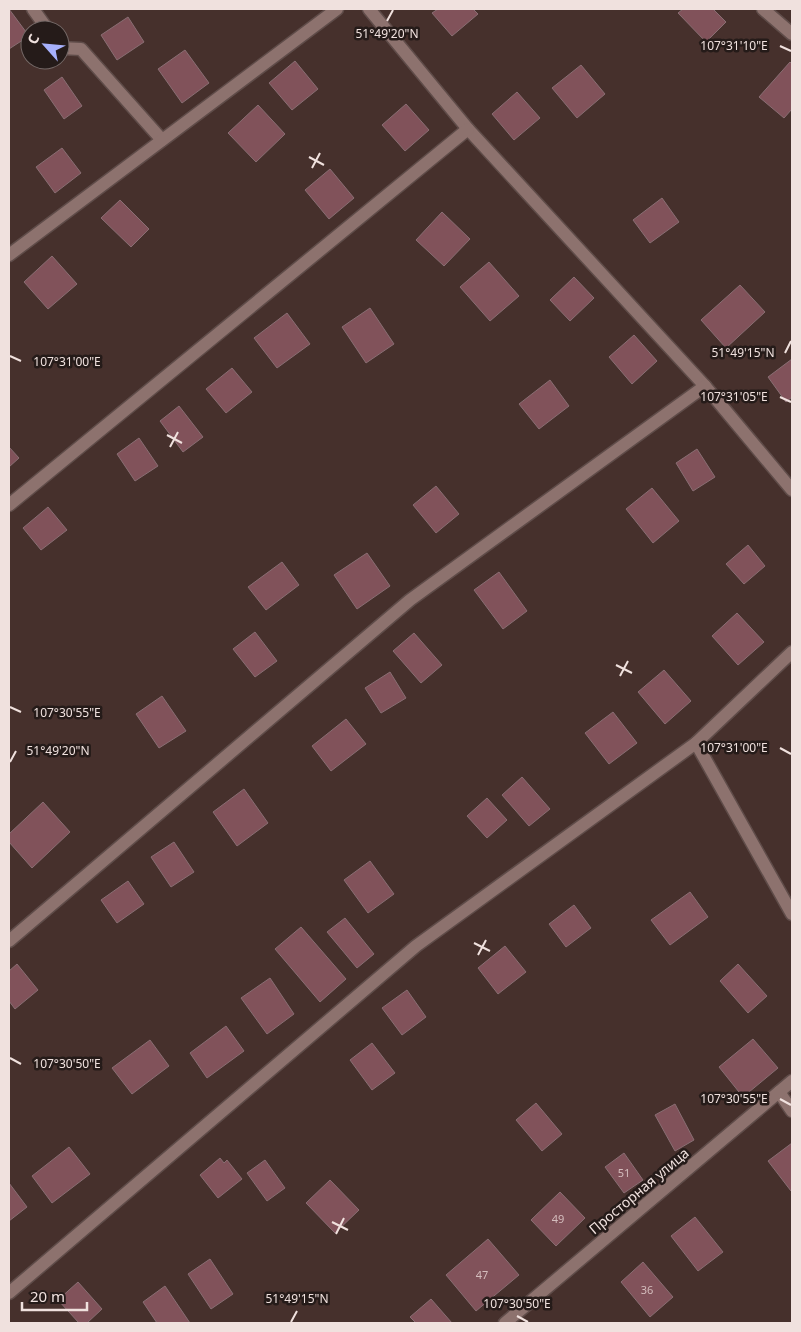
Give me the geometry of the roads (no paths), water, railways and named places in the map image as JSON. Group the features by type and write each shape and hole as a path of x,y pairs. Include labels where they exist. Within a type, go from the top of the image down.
{"street":[{"path":"33,9 41,20"},
{"path":"9,255 337,9"},
{"path":"369,9 468,129 705,386 792,490"},
{"path":"763,9 792,34"},
{"path":"70,48 81,49 162,140"},
{"path":"9,506 468,129"},
{"path":"9,941 410,600 705,386"},
{"path":"9,1293 416,946 696,743 792,652"},
{"path":"696,743 792,914"},
{"name":"Просторная улица","path":"505,1323 792,1081"},
{"path":"779,1092 792,1111"}]}
